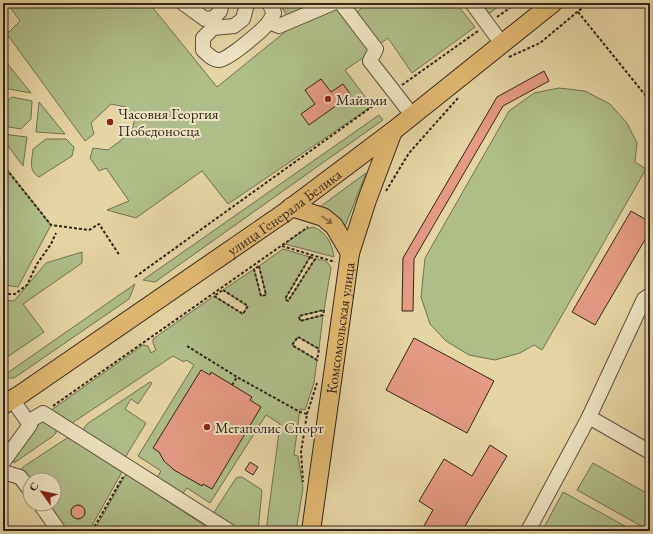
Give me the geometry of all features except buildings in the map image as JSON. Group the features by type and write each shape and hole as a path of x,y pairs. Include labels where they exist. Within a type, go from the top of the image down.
{"main road":[{"name":"улица Генерала Белика","path":"8,402 291,207 393,131 412,115 504,51 553,3"},
{"name":"Комсомольская улица","path":"311,531 343,255 367,200 393,131"},
{"path":"291,207 323,217 334,226 343,255"}],"street":[{"path":"183,3 205,19 214,18 220,11 222,3"},
{"path":"245,3 246,8 243,19 234,26 213,28 203,38 203,50 210,56 219,60 227,58 269,22 274,13 269,3"},
{"path":"269,22 279,26 333,3"},
{"path":"341,3 376,49 370,61 412,115"},
{"path":"472,3 488,24 504,51"},
{"path":"528,531 589,417 648,293"},
{"path":"3,462 30,425 8,402"},
{"path":"28,422 43,413 229,531"},
{"path":"589,417 650,452"},
{"path":"3,472 9,472 20,477 22,480"},
{"path":"46,512 59,531"}],"path":[{"path":"135,277 517,3"},
{"path":"504,51 540,43 588,3"},
{"path":"578,12 650,101"},
{"path":"386,192 409,153 459,97"},
{"path":"3,165 51,225 89,230 99,224 120,256"},
{"path":"43,413 255,267 281,246 310,226"},
{"path":"3,294 15,294 27,286 37,264 51,244 56,233"},
{"path":"281,246 335,262 343,255"},
{"path":"310,257 314,259 288,301 284,299 310,257"},
{"path":"259,266 266,295 261,296 254,269 255,267 259,266"},
{"path":"223,290 248,306 243,314 237,311 214,296 223,290"},
{"path":"324,310 323,315 300,321 299,316 324,310"},
{"path":"298,337 319,349 317,360 305,352 292,345 298,337"},
{"path":"187,346 238,377 300,412 307,414"},
{"path":"232,385 238,377"},
{"path":"303,488 300,452 307,414 318,379"},
{"path":"92,531 128,467"}],"green space":[{"path":"7,3 149,3 217,87 296,23 340,8 373,51 345,70 372,106 228,204 202,171 136,218 107,210 129,201 106,168 99,171 90,158 93,148 108,150 132,132 135,117 126,107 111,104 91,123 94,134 85,141 7,34 20,21"},
{"path":"279,3 316,3 288,17"},
{"path":"369,3 456,3 475,27 412,73 388,38 377,46 354,14"},
{"path":"477,3 503,3 486,16"},
{"path":"6,62 31,93 3,88"},
{"path":"559,88 585,91 610,104 627,123 637,143 635,162 646,169 542,350 534,345 520,353 495,360 469,355 446,341 430,324 421,297 425,258 509,111 534,93"},
{"path":"12,97 32,101 31,119 21,129 3,126 3,104"},
{"path":"39,102 65,134 36,132"},
{"path":"379,115 383,120 155,282 143,280"},
{"path":"3,134 27,137 23,166 3,139"},
{"path":"46,139 66,139 74,147 72,156 39,177 33,172 32,168 33,149"},
{"path":"3,164 51,225 18,287 5,285 3,294"},
{"path":"366,173 342,234 317,209"},
{"path":"313,227 322,232 328,239 334,257 285,244 302,232"},
{"path":"283,249 310,257 285,299 288,301 315,259 326,262 331,268 324,310 299,316 300,321 323,315 319,349 298,337 292,345 317,360 314,383 305,410 300,409 294,455 298,456 303,488 296,531 266,531 280,424 266,415 210,503 187,488 180,497 155,481 161,471 138,456 194,365 186,360 184,362 173,356 69,425 47,413 143,345 148,346 151,353 156,350 153,339 214,296 243,314 247,306 223,290 254,269 261,296 266,295 259,266"},
{"path":"82,252 82,263 23,304 44,332 3,360 3,300 14,301 46,263"},
{"path":"135,284 129,299 14,378 3,378 3,376"},
{"path":"650,344 650,404 647,390 646,358"},
{"path":"150,382 152,383 138,404 131,399 125,409 146,423 123,459 82,431 87,424"},
{"path":"44,420 56,429 56,433 14,463 14,459 37,421"},
{"path":"67,438 73,439 122,472 89,531 60,531 46,512 62,512 62,472 22,472 22,474 19,472 23,467"},
{"path":"593,463 650,495 650,531 577,490"},
{"path":"126,474 204,525 204,531 94,531"},
{"path":"242,477 262,490 258,531 228,531 213,514 236,478"},
{"path":"563,492 634,531 542,531"}],"place":[{"name":"Майями","path":"328,99"},
{"name":"Часовня Георгия Победоносца","path":"110,122"},
{"name":"Мегаполис Спорт","path":"207,427"}]}
